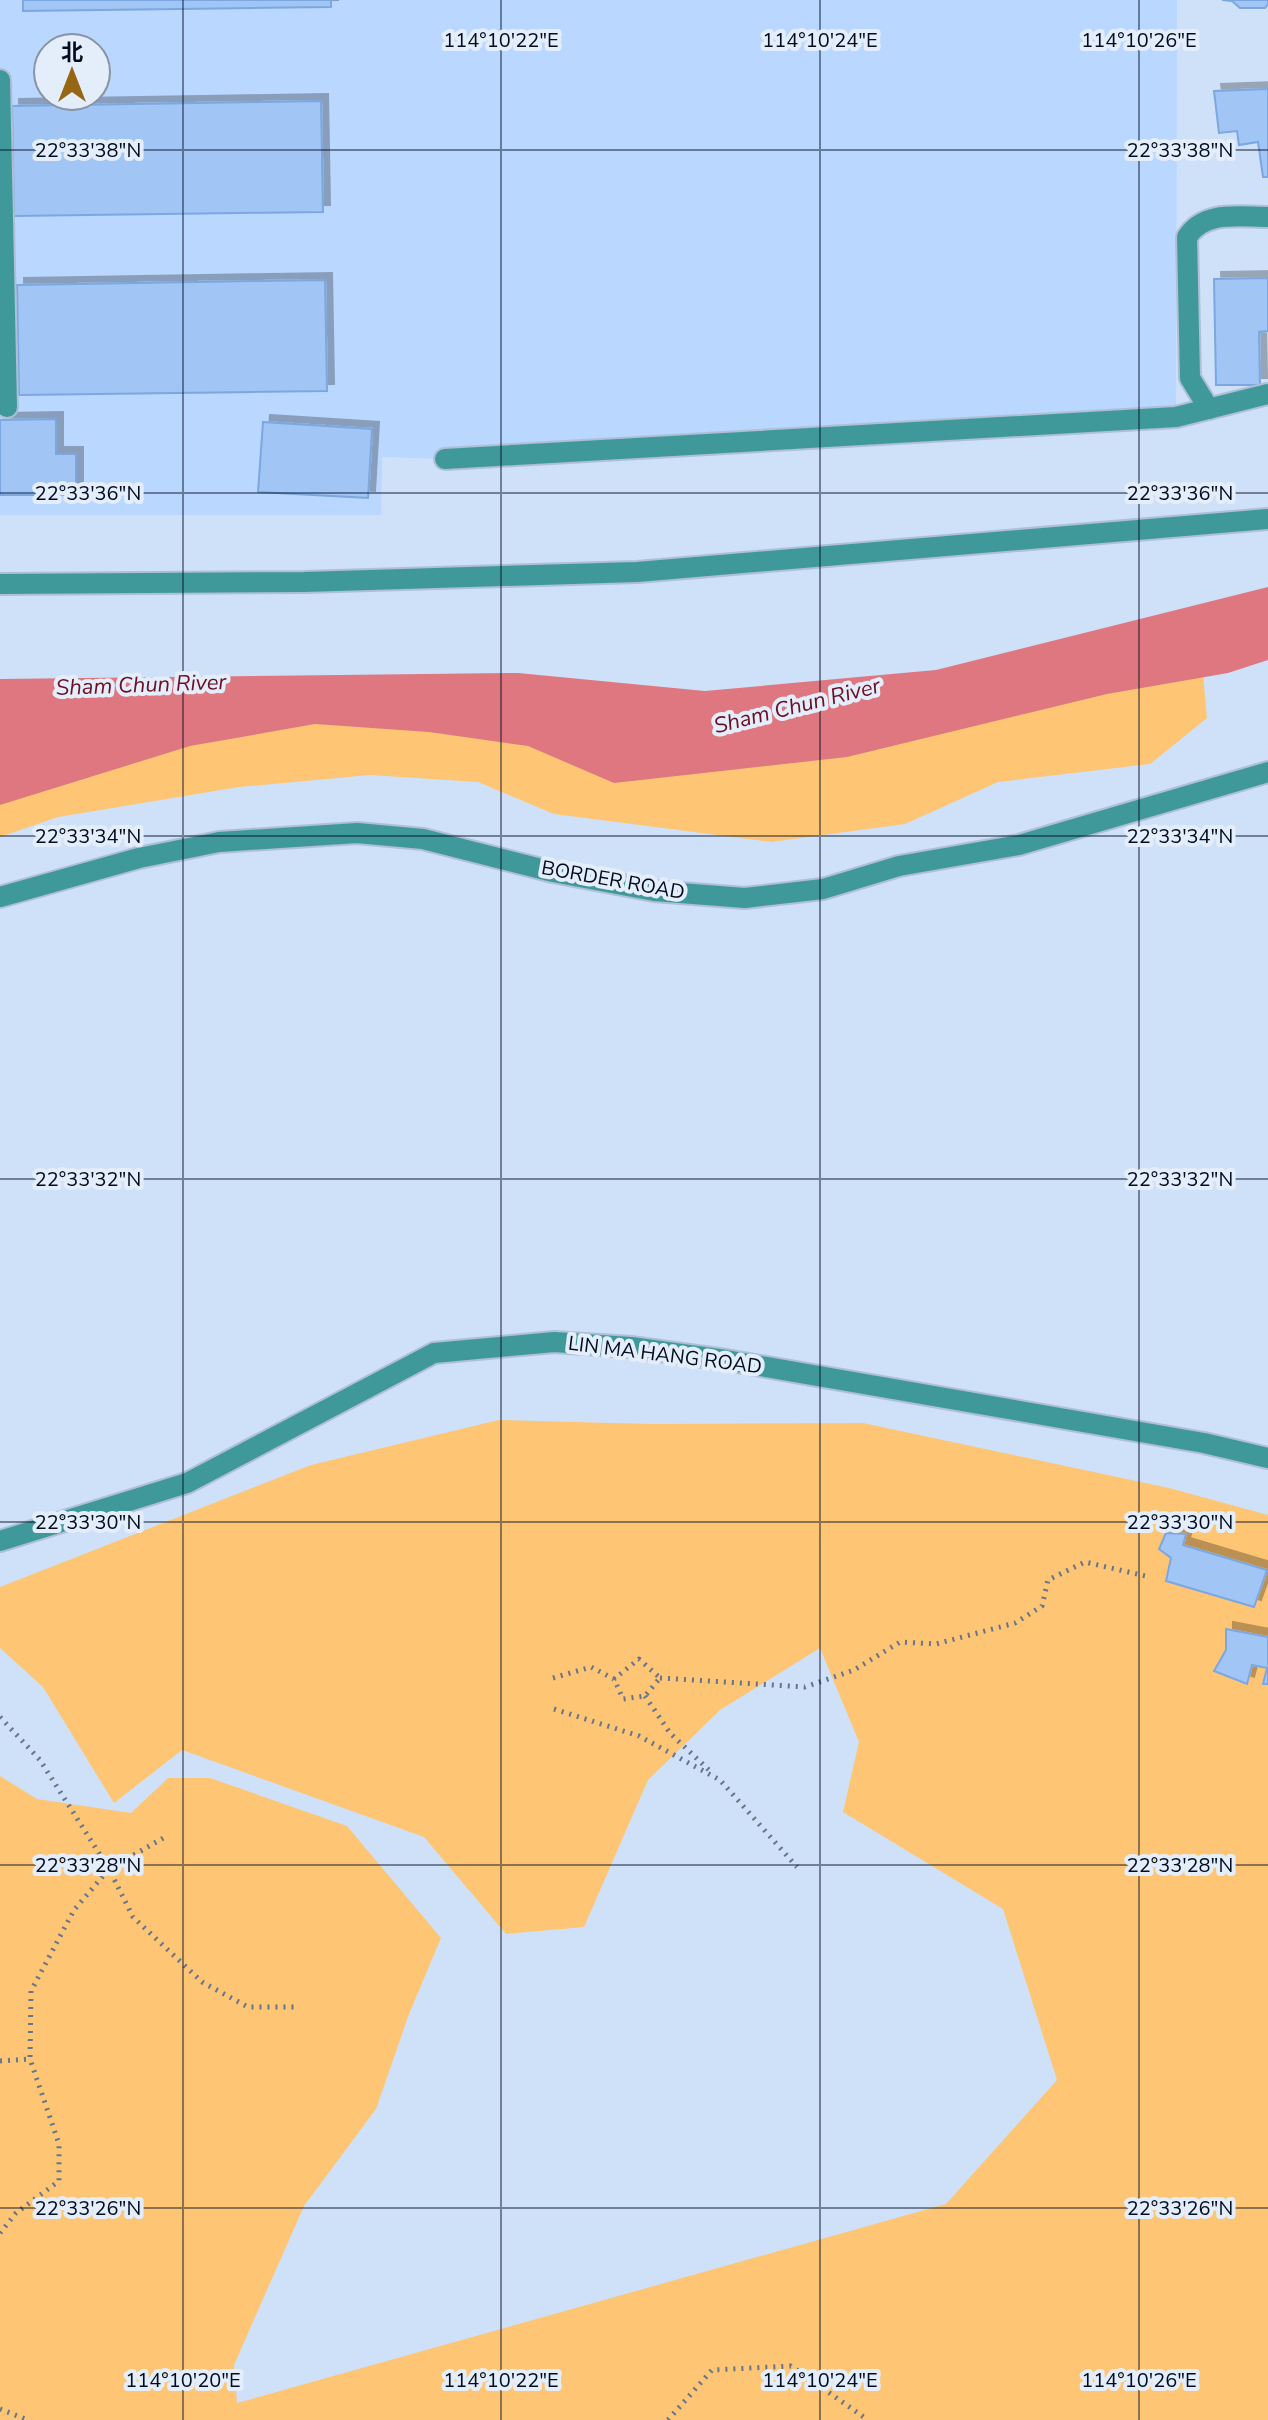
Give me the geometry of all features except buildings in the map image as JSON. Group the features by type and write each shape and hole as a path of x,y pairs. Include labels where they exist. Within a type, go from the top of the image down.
{"street":[{"path":"0,80 7,407"},
{"path":"1209,409 1190,378 1187,237 1197,223 1209,218 1268,217"},
{"path":"445,459 1176,417 1268,394"},
{"path":"0,584 304,582 637,572 1268,519"},
{"name":"BORDER ROAD","path":"0,897 139,858 219,842 357,833 423,839 553,872 654,891 745,898 823,889 899,866 1019,845 1268,772"},
{"name":"LIN MA HANG ROAD","path":"0,1541 187,1483 434,1353 554,1342 631,1347 726,1360 1204,1443 1268,1458"}],"path":[{"path":"614,1679 639,1659 660,1678 805,1687 854,1670 900,1642 936,1644 1015,1623 1042,1606 1048,1580 1085,1562 1150,1577"},
{"path":"553,1678 591,1667 614,1679 623,1699 645,1696 660,1678"},
{"path":"645,1696 670,1733 720,1780 797,1867"},
{"path":"554,1709 639,1736 720,1780"},
{"path":"0,1717 40,1760 109,1869 133,1917 202,1982 248,2007 294,2007"},
{"path":"0,2233 16,2213 59,2181 59,2144 30,2059 31,1991 74,1910 109,1869 165,1837"},
{"path":"0,2061 30,2059"},
{"path":"668,2420 712,2370 791,2366 868,2420"},
{"path":"0,2409 28,2420"}],"shaded area":[{"path":"0,0 1177,0 1176,417 445,459 382,457 381,515 0,515"},
{"path":"1202,663 1207,718 1150,764 998,782 905,824 771,842 554,814 478,782 370,775 239,787 58,817 0,837 0,707 568,730"},
{"path":"499,1420 650,1424 863,1423 1169,1488 1268,1515 1268,2420 0,2420 0,1776 37,1799 131,1813 168,1778 210,1778 347,1826 441,1938 409,2014 376,2109 304,2206 234,2365 237,2403 946,2204 1057,2080 1003,1909 843,1812 859,1742 820,1648 720,1710 648,1780 584,1927 506,1934 424,1837 182,1750 114,1803 43,1687 0,1648 0,1587 311,1465"}],"water":[{"name":"Sham Chun River","path":"1268,587 1268,660 1228,673 1107,694 847,757 614,783 528,746 429,732 315,724 190,746 0,805 0,679 518,673 705,691 936,670"}]}
